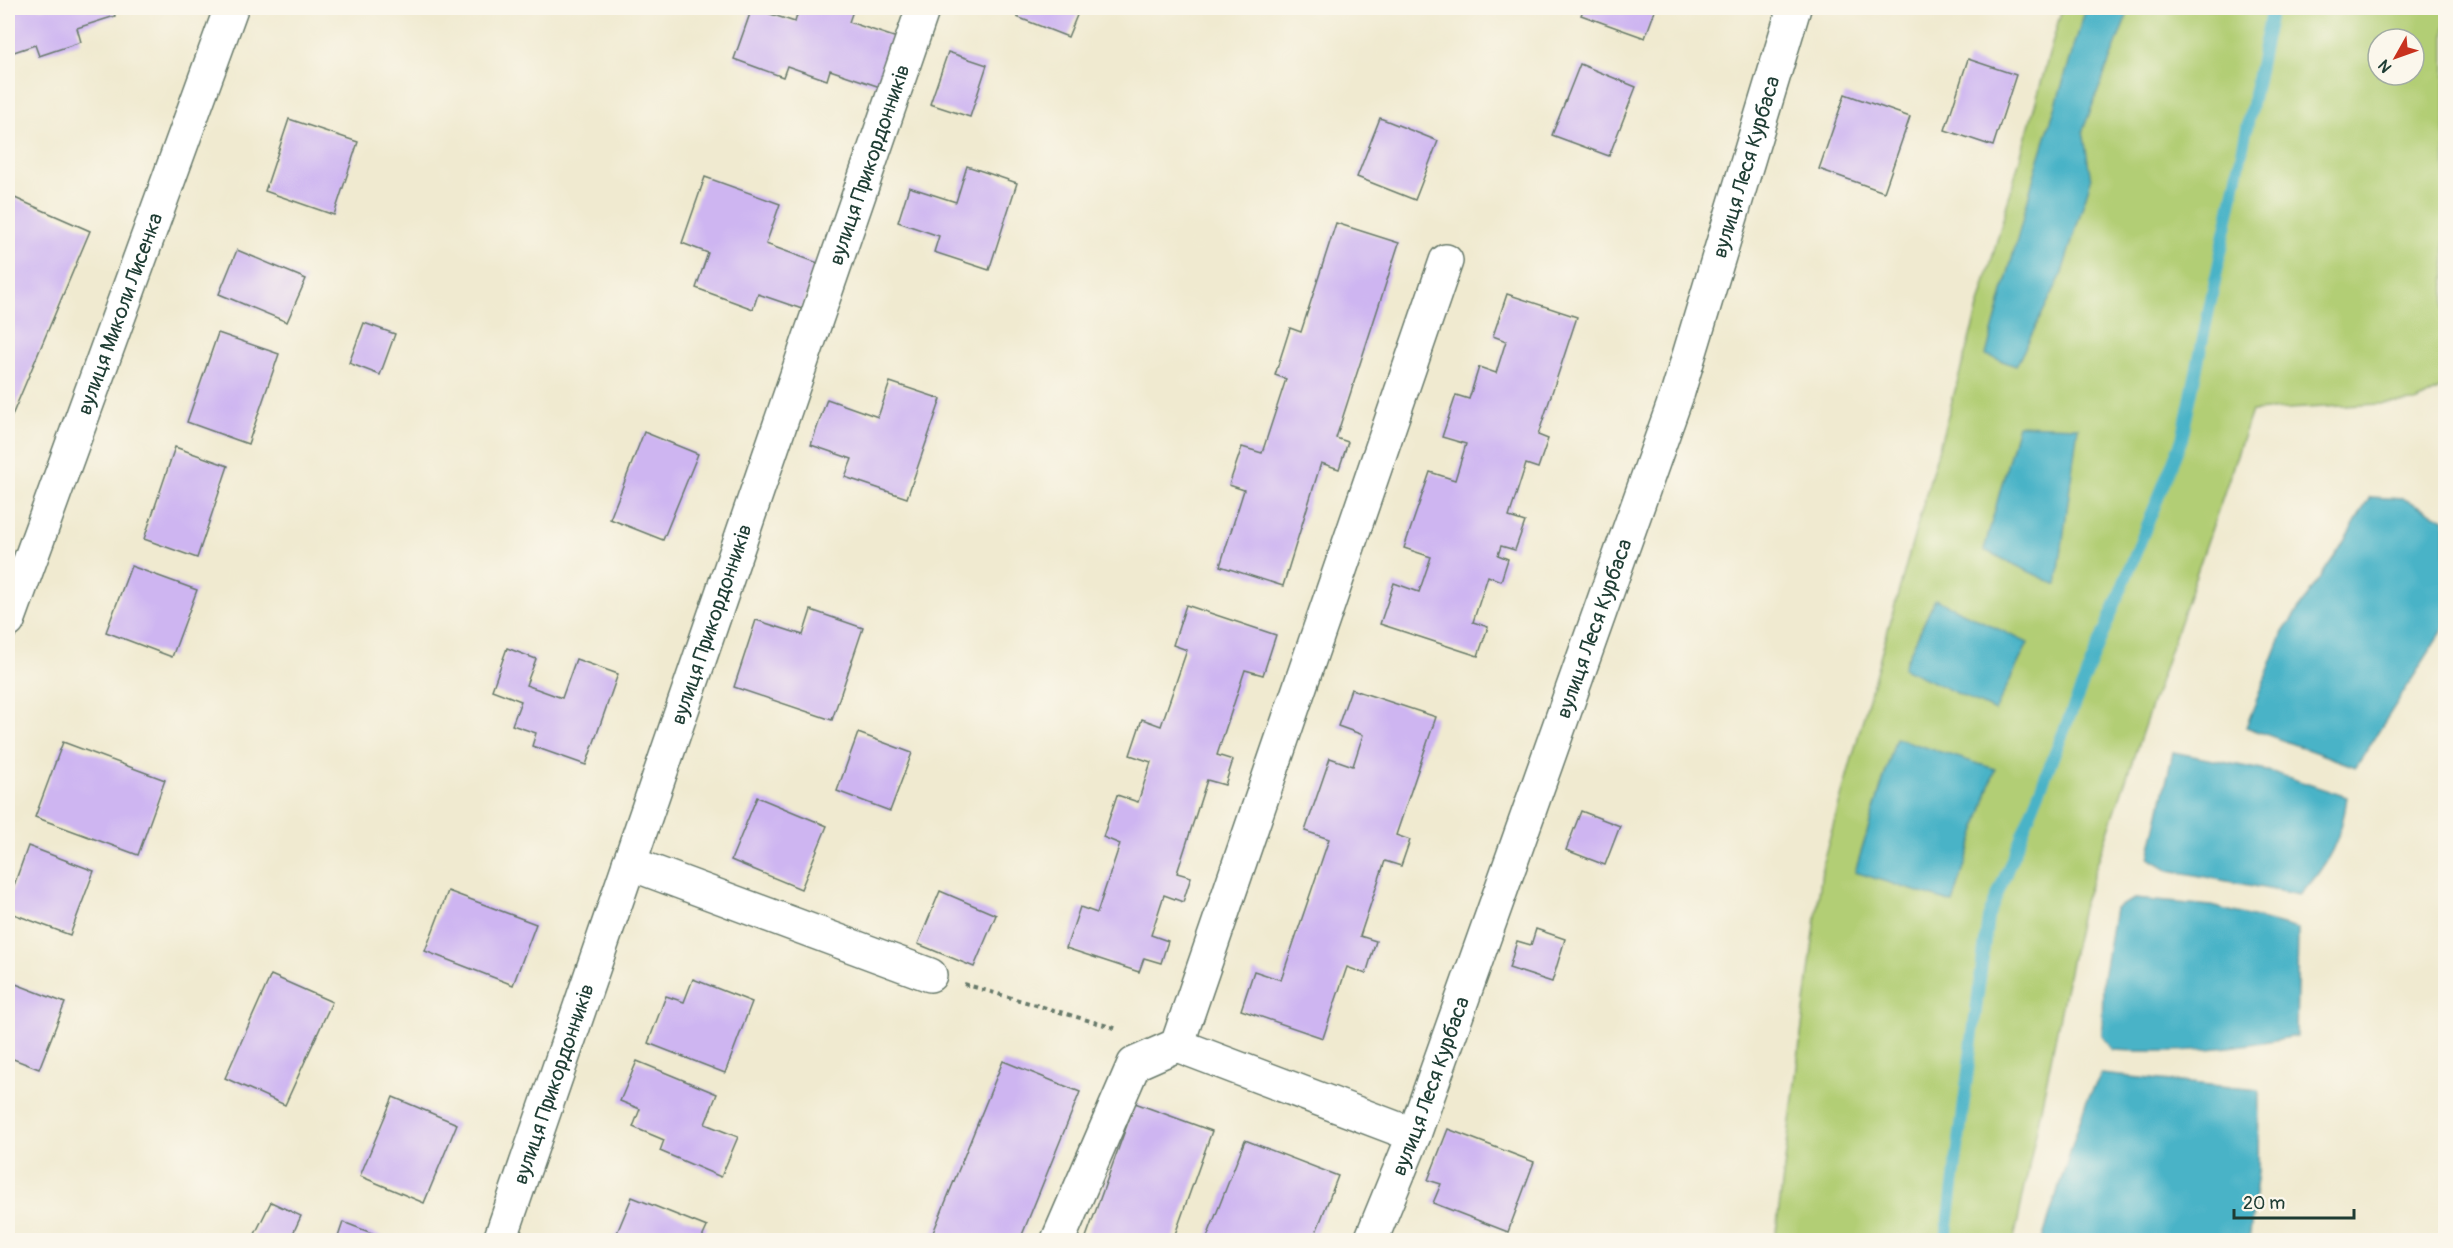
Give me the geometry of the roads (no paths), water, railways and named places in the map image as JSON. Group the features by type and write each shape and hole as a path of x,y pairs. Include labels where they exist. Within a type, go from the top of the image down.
{"street":[{"name":"вулиця Миколи Лисенка","path":"8,621 15,585 231,8"},
{"name":"вулиця Прикордонників","path":"500,1240 923,8"},
{"name":"вулиця Леся Курбаса","path":"1371,1240 1414,1135 1678,392 1794,8"},
{"path":"1177,1046 1446,261"},
{"path":"629,863 930,975"},
{"path":"1058,1240 1134,1064 1177,1046 1414,1135"}],"water":[{"path":"2086,8 2130,8 2083,130 2091,180 2061,276 2016,366 1986,355 2036,169"},
{"path":"2018,425 2078,427 2057,585 1984,550"},
{"path":"2370,497 2404,499 2445,519 2445,627 2356,767 2246,727 2283,632 2340,548"},
{"path":"1935,599 2028,643 1995,711 1903,668"},
{"path":"1896,738 1995,769 1953,903 1855,872"},
{"path":"2173,752 2272,772 2347,797 2345,812 2332,850 2326,862 2300,895 2169,870 2149,858"},
{"path":"2135,899 2211,906 2298,929 2296,1036 2205,1049 2113,1050 2102,1036 2103,979 2115,908"},
{"path":"2101,1074 2259,1090 2258,1172 2249,1240 2042,1240 2086,1102"}],"waterway":[{"path":"1946,1240 1988,918 2182,439 2272,8"}]}
